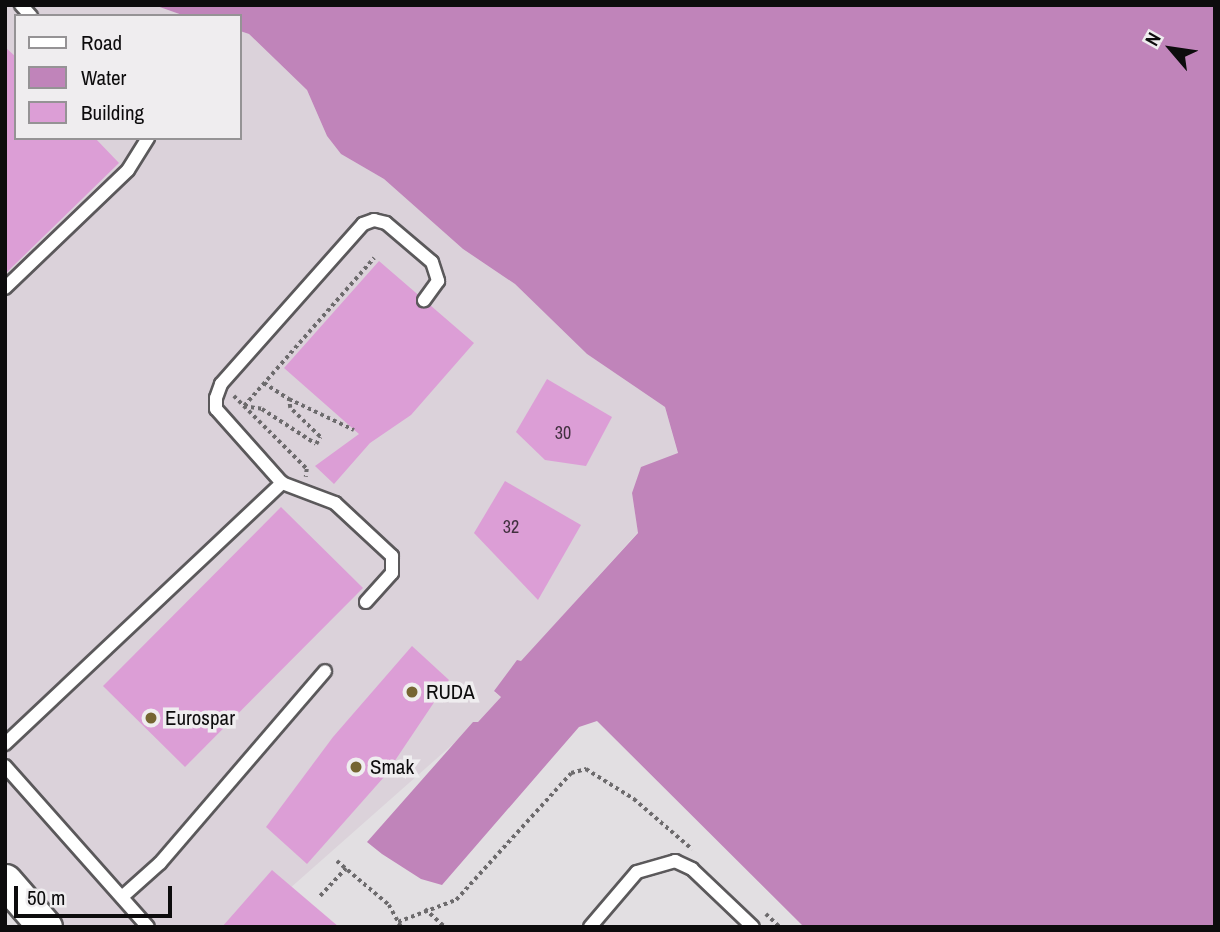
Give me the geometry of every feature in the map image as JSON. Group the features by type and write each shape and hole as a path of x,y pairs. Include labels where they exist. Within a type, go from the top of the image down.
{"street":[{"path":"5,881 45,927"}],"lane":[{"path":"5,288 128,170 147,140"},
{"path":"366,602 392,573 392,556 335,503 306,489 282,483 216,409 222,383 363,224 373,220 386,223 439,273 438,281 424,300"},
{"path":"5,744 282,483"},
{"path":"121,897 160,863 325,671"},
{"path":"5,766 148,927"},
{"path":"590,927 637,872 675,861 692,869 753,927"}],"path":[{"path":"244,406 374,257"},
{"path":"222,383 307,469 306,489"},
{"path":"264,383 289,399 354,430"},
{"path":"244,406 262,409 316,444 320,438 290,408 289,399"},
{"path":"337,861 390,905 400,924 425,909 456,900 571,773 586,769 634,799 697,853"},
{"path":"320,896 346,869"},
{"path":"760,908 780,927"},
{"path":"425,909 445,927"}],"shaded area":[{"path":"5,5 154,5 179,14 14,14 14,140 242,140 242,32 249,34 307,90 327,136 341,154 384,179 463,249 515,284 587,354 665,407 678,454 632,493 638,532 494,692 501,697 478,722 246,927 60,927 5,869"}],"water":[{"path":"154,5 1215,5 1215,927 804,927 597,721 579,727 442,885 421,879 367,842 473,722 478,722 501,697 494,691 517,660 521,661 638,533 632,493 641,467 678,453 665,407 587,354 515,284 463,249 384,179 341,154 327,136 307,90 249,34 242,32 242,14 179,14"}],"building":[{"path":"5,47 14,55 14,140 97,140 119,163 5,274"},
{"path":"379,261 474,343 411,415 370,443 334,484 315,466 359,434 284,368"},
{"path":"547,379 612,417 586,466 545,460 516,432"},
{"path":"505,481 581,525 538,600 474,533"},
{"path":"281,507 363,588 185,767 103,686"},
{"path":"412,646 449,680 384,777 307,864 266,827 333,737"},
{"path":"272,870 339,927 222,927"}],"place":[{"name":"RUDA","path":"412,692"},
{"name":"Eurospar","path":"151,718"},
{"name":"Smak","path":"356,767"}]}
